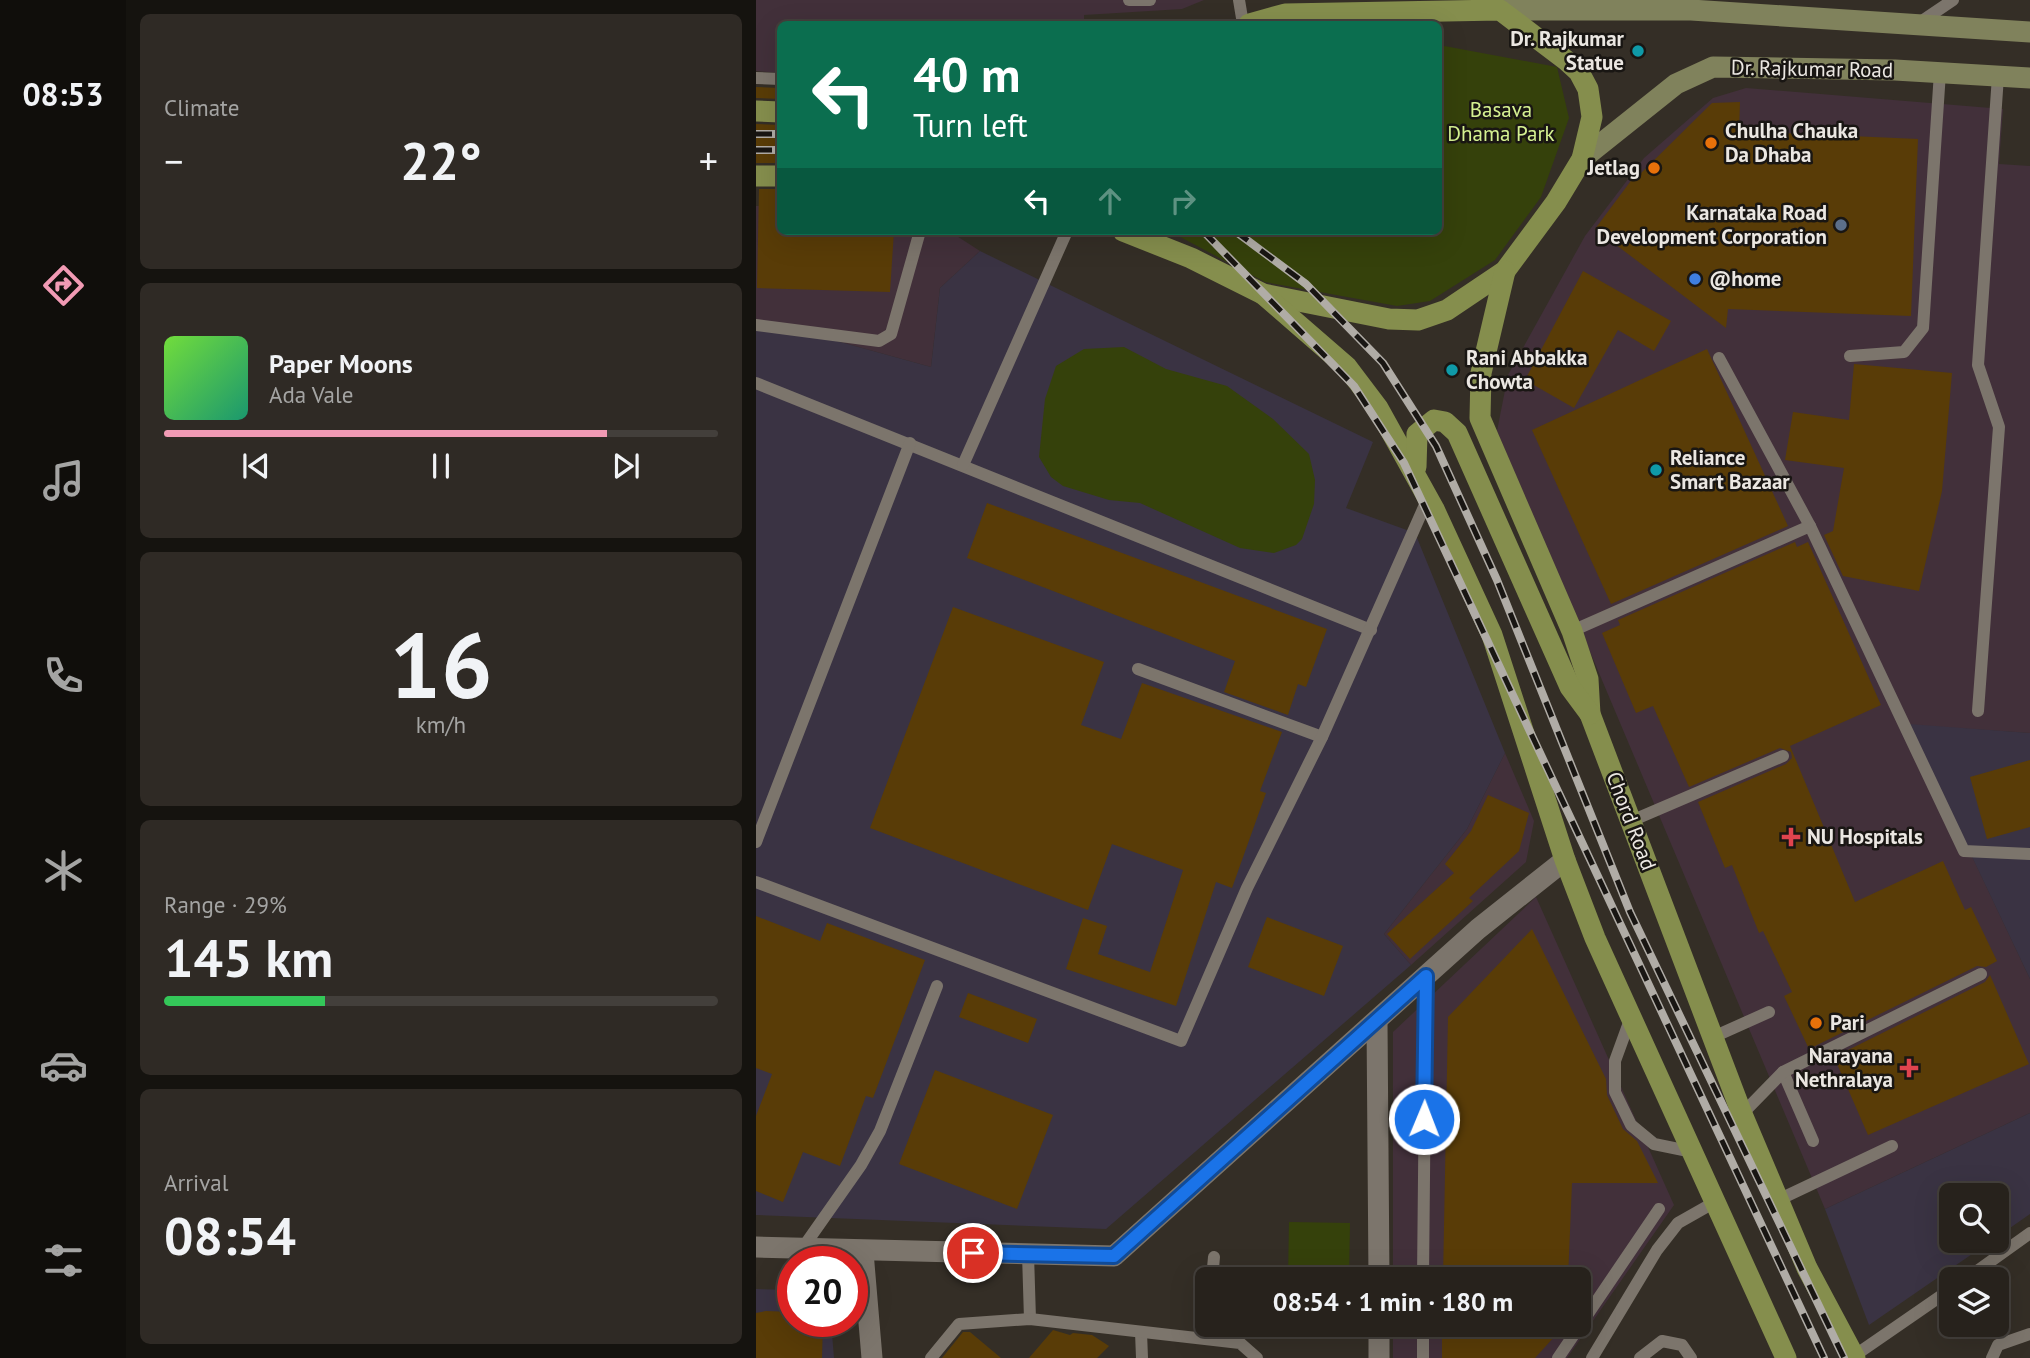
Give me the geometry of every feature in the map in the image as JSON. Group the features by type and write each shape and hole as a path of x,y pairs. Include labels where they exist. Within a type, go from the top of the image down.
{"main road":[{"path":"1260,21 1332,7 1500,10 1692,5 1760,7 2030,32"},
{"path":"1263,294 1389,318 1418,320 1447,310 1505,271 1556,202 1582,159 1592,117 1584,80 1567,61 1500,10"},
{"name":"Dr. Rajkumar Road","path":"1582,159 1676,84 1713,67 1940,72 2030,78"},
{"path":"756,111 777,112"},
{"path":"756,176 777,176"},
{"path":"1132,235 1191,258 1263,294 1347,367 1378,408 1416,473 1493,635 1566,860 1595,938 1786,1358"},
{"name":"Chord Road","path":"1505,271 1481,373 1480,418 1572,631 1588,678 1590,714 1711,1038 1807,1268 1854,1357"},
{"path":"1416,473 1417,434 1434,420 1445,422 1457,433 1570,687 1590,714"}],"street":[{"path":"868,1252 1114,1256 1478,929 1566,860"},
{"path":"1377,1022 1379,1267"},
{"path":"756,1247 777,1248"},
{"path":"868,1311 872,1358"},
{"path":"1379,1337 1379,1358"}],"lane":[{"path":"1129,0 1150,0"},
{"path":"1239,0 1242,21"},
{"path":"1919,23 1953,0"},
{"path":"1850,356 1904,352 1923,328 1940,72"},
{"path":"1978,711 1999,427 1978,365 1998,76"},
{"path":"756,78 777,79"},
{"path":"756,325 878,341 891,334 919,235"},
{"path":"964,465 1066,235"},
{"path":"1719,358 1810,526 1964,851 2030,854"},
{"path":"756,383 1371,630"},
{"path":"756,842 910,443"},
{"path":"756,882 1181,1041 1247,888 1322,737 1429,498"},
{"path":"1572,631 1810,526"},
{"path":"1138,669 1322,737"},
{"path":"1631,821 1783,756"},
{"path":"1742,1115 1783,1072 1981,974"},
{"path":"1423,1267 1426,976"},
{"path":"804,1246 861,1165 880,1131 937,986"},
{"path":"1711,1038 1769,1012"},
{"path":"1631,1017 1615,1061 1615,1092 1631,1125 1654,1144 1693,1152"},
{"path":"1783,1072 1813,1141"},
{"path":"1778,1200 1892,1146"},
{"path":"1592,1358 1657,1250 1678,1223 1715,1202"},
{"path":"1558,1358 1658,1209"},
{"path":"1983,1267 2030,1233"},
{"path":"1028,1254 1030,1319"},
{"path":"1213,1267 1214,1257"},
{"path":"1854,1357 1939,1297"},
{"path":"931,1358 959,1324 1030,1319 1240,1343 1257,1358"},
{"path":"1140,1332 1142,1358"},
{"path":"1992,1358 1998,1345 2030,1334"},
{"path":"1423,1337 1423,1358"},
{"path":"1640,1358 1662,1342 1682,1345 1691,1358"}],"shaded area":[{"path":"756,0 1204,0 1182,9 1084,15 1084,21 777,21 777,73 756,71"},
{"path":"1746,88 2003,109 1999,164 2030,166 2030,733 1910,725 2030,979 2030,1113 1825,1209 1497,431 1508,375 1585,236 1644,158 1713,98"},
{"path":"756,206 777,206 777,235 955,235 980,251 940,288 931,367 775,324 756,323"},
{"path":"980,251 1373,442 1346,508 1415,533 1505,753 1467,829 1384,934 1411,965 1106,1229 756,1215 756,323 775,324 931,367 940,288"},
{"path":"1909,724 2030,733 2030,979"},
{"path":"1505,753 1534,821 1526,862 1411,965 1384,934 1467,829"},
{"path":"1536,897 1674,1205 1591,1324 1591,1267 1393,1267 1393,1032"},
{"path":"2030,1113 2030,1214 2009,1229 2009,1183 1939,1183 1939,1253 1974,1253 1953,1267 1939,1267 1939,1277 1869,1325 1825,1209"},
{"path":"756,1289 777,1290 777,1337 832,1337 834,1358 756,1358"},
{"path":"1393,1337 1582,1337 1567,1358 1393,1358"}],"green space":[{"name":"Basava Dhama Park","path":"1442,46 1557,67 1569,118 1541,197 1495,260 1430,301 1397,306 1265,282 1177,235 1442,235"},
{"path":"1124,347 1166,369 1227,386 1273,419 1309,454 1315,480 1314,504 1302,539 1296,545 1274,553 1240,548 1140,503 1109,500 1063,486 1051,477 1039,457 1045,399 1056,366 1084,349"},
{"path":"1289,1222 1350,1223 1349,1267 1288,1267"}],"building":[{"path":"756,87 777,88 777,99 756,98"},
{"path":"1740,102 1739,131 1918,139 1911,316 1728,309 1726,328 1595,229 1633,178 1635,179 1712,103"},
{"path":"756,124 777,125 777,163 756,163"},
{"path":"759,189 777,189 777,235 894,235 890,292 757,288"},
{"path":"1583,271 1671,321 1654,351 1618,330 1574,408 1525,380"},
{"name":"Reliance Smart Bazaar","path":"1707,349 1788,526 1611,604 1532,430"},
{"path":"1854,364 1952,373 1942,491 1919,591 1843,576 1824,535 1833,531 1844,468 1785,460 1793,412 1849,420"},
{"path":"987,503 1327,629 1306,687 1298,684 1288,715 1224,692 1235,661 967,558"},
{"path":"1795,542 1797,547 1808,542 1881,705 1790,746 1855,902 1943,861 1965,910 1971,907 1997,961 1986,967 1977,966 1809,1049 1784,996 1792,992 1763,931 1759,933 1732,865 1725,868 1698,802 1786,764 1792,758 1791,752 1780,748 1689,787 1653,706 1636,713 1602,633 1620,625 1618,620"},
{"path":"953,607 1104,662 1081,725 1121,739 1142,683 1282,732 1260,791 1266,793 1232,888 1216,882 1176,1006 1066,969 1083,918 1107,926 1098,954 1150,972 1183,870 1112,844 1088,910 870,828"},
{"path":"2030,760 2030,827 1987,839 1970,777"},
{"path":"1488,795 1529,813 1519,851 1469,898 1473,901 1410,959 1387,934 1454,873 1445,864 1471,831"},
{"path":"756,916 820,941 827,923 925,960 873,1098 866,1096 840,1166 803,1152 783,1202 756,1191 756,1116 772,1074 756,1068"},
{"path":"1267,917 1343,946 1324,996 1248,967"},
{"path":"1532,929 1606,1079 1607,1095 1623,1129 1637,1141 1658,1183 1572,1183 1568,1267 1443,1267 1448,1017"},
{"path":"1990,975 2029,1064 1868,1135 1834,1057 1985,982"},
{"path":"968,993 1037,1019 1028,1043 959,1017"},
{"path":"935,1070 1053,1115 1017,1209 899,1164"},
{"path":"777,1311 777,1337 823,1337 822,1358 756,1358 756,1313"},
{"path":"1053,1330 1070,1335 1092,1335 1109,1346 1097,1358 1029,1358"},
{"path":"963,1332 970,1332 1001,1358 942,1358"},
{"path":"1442,1337 1554,1337 1535,1358 1442,1358"}],"railway":[{"path":"756,134 777,134"},
{"path":"756,150 777,150"},
{"path":"1207,235 1354,386 1404,463 1824,1358"},
{"path":"1240,235 1306,284 1383,363 1436,446 1497,580 1630,912 1844,1358"}],"place":[{"name":"Dr. Rajkumar Statue","path":"1638,51"},
{"name":"Chulha Chauka Da Dhaba","path":"1711,143"},
{"name":"Jetlag","path":"1654,168"},
{"name":"Karnataka Road Development Corporation","path":"1841,225"},
{"name":"@home","path":"1695,279"},
{"name":"Rani Abbakka Chowta","path":"1452,370"},
{"name":"Reliance Smart Bazaar","path":"1656,470"},
{"name":"NU Hospitals","path":"1791,837"},
{"name":"Pari","path":"1816,1023"},
{"name":"Narayana Nethralaya","path":"1909,1068"}],"route":[{"path":"973,1253 1114,1256 1426,976 1424,1119"}]}
